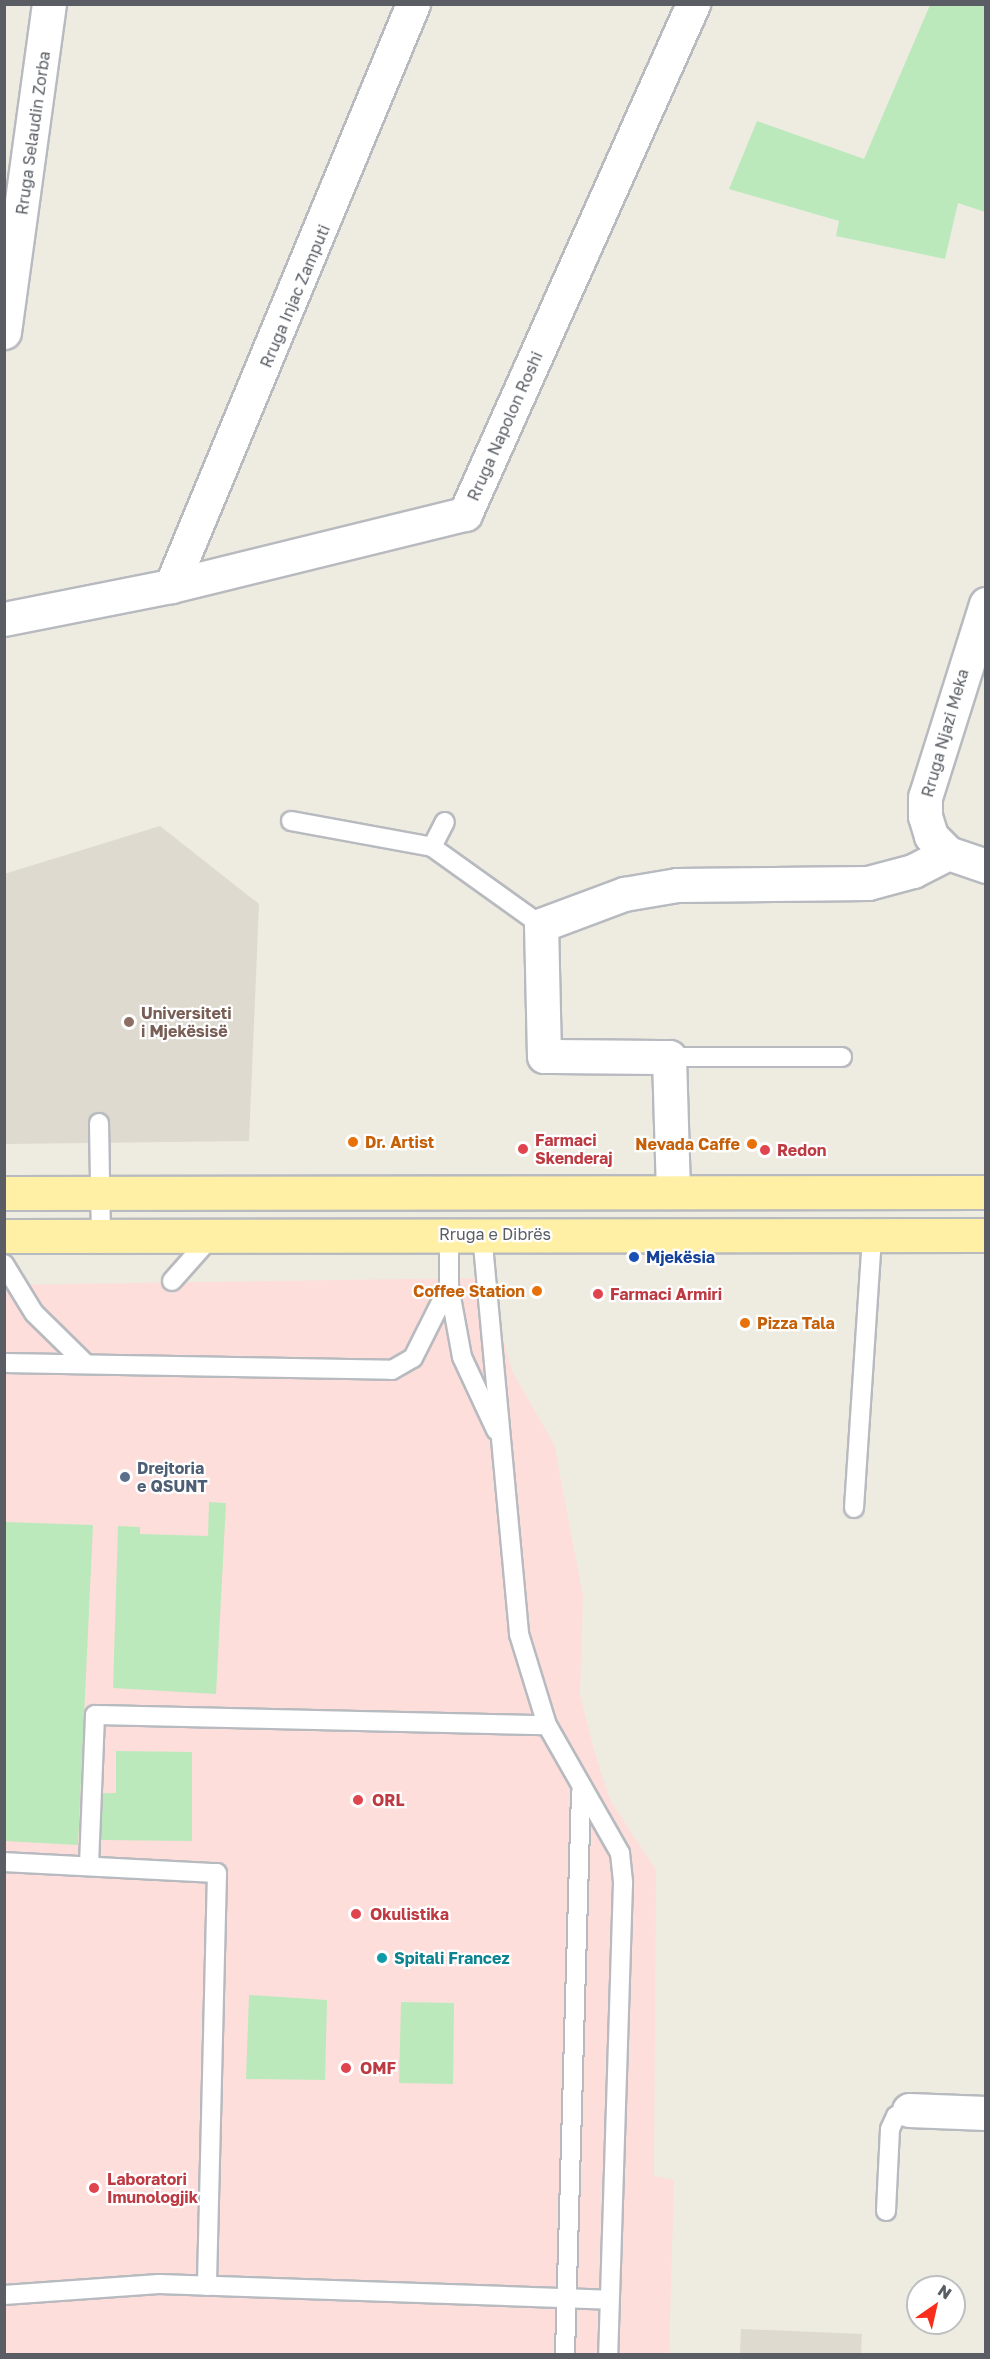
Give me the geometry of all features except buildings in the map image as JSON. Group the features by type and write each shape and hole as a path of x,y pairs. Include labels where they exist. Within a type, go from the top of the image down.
{"main road":[{"path":"4,1193 986,1192"},
{"name":"Rruga e Dibrës","path":"4,1236 986,1235"}],"street":[{"name":"Rruga Selaudin Zorba","path":"4,332 50,4"},
{"name":"Rruga Injac Zamputi","path":"171,586 413,4"},
{"name":"Rruga Napolon Roshi","path":"4,619 171,586 465,514 693,4"},
{"name":"Rruga Njazi Meka","path":"948,853 931,836 925,797 986,604"},
{"path":"674,1192 669,1056 544,1056 541,925 624,894 677,885 868,883 913,871 948,853 986,866"},
{"path":"909,2110 986,2113"}],"lane":[{"path":"291,821 432,847 541,925"},
{"path":"432,847 445,822"},
{"path":"669,1056 842,1057"},
{"path":"99,1123 100,1237"},
{"path":"482,1234 519,1634 547,1725 581,1792 620,1853 623,1883 608,2355"},
{"path":"449,1235 449,1286 462,1357 501,1440"},
{"path":"854,1508 872,1235"},
{"path":"172,1281 211,1237"},
{"path":"4,1264 34,1313 86,1364"},
{"path":"4,1363 392,1370 413,1358 449,1286"},
{"path":"89,1865 95,1715 547,1725"},
{"path":"565,2355 581,1792"},
{"path":"4,1862 217,1873 207,2286"},
{"path":"886,2211 890,2129 896,2116 909,2110"},
{"path":"4,2295 207,2286 609,2300"}],"shaded area":[{"name":"Universiteti i Mjekësisë","path":"160,826 259,904 249,1141 5,1144 4,874"},
{"path":"485,1278 513,1373 554,1444 583,1596 580,1694 594,1750 610,1800 656,1870 654,2176 674,2180 669,2354 5,2354 5,1285"},
{"path":"741,2329 862,2334 861,2354 740,2354"}],"green space":[{"path":"930,5 985,5 985,212 958,203 945,259 836,236 839,221 729,189 757,121 864,159"},
{"path":"4,1497 5,1522 93,1525 78,1845 5,1841"},
{"path":"209,1502 226,1503 216,1694 113,1688 118,1526 140,1527 140,1534 208,1536"},
{"path":"116,1751 192,1752 192,1841 101,1840 102,1793 116,1793"},
{"path":"249,1995 327,2000 325,2080 246,2079"},
{"path":"401,2002 454,2003 453,2084 399,2083"}],"place":[{"name":"Universiteti i Mjekësisë","path":"129,1022"},
{"name":"Dr. Artist","path":"353,1142"},
{"name":"Nevada Caffe","path":"752,1144"},
{"name":"Farmaci Skenderaj","path":"523,1149"},
{"name":"Redon","path":"765,1150"},
{"name":"Mjekësia","path":"634,1257"},
{"name":"Coffee Station","path":"537,1291"},
{"name":"Farmaci Armiri","path":"598,1294"},
{"name":"Pizza Tala","path":"745,1323"},
{"name":"Drejtoria e QSUNT","path":"125,1477"},
{"name":"ORL","path":"358,1800"},
{"name":"Okulistika","path":"356,1914"},
{"name":"Spitali Francez","path":"382,1958"},
{"name":"OMF","path":"346,2068"},
{"name":"Laboratori Imunologjik","path":"94,2188"}]}
